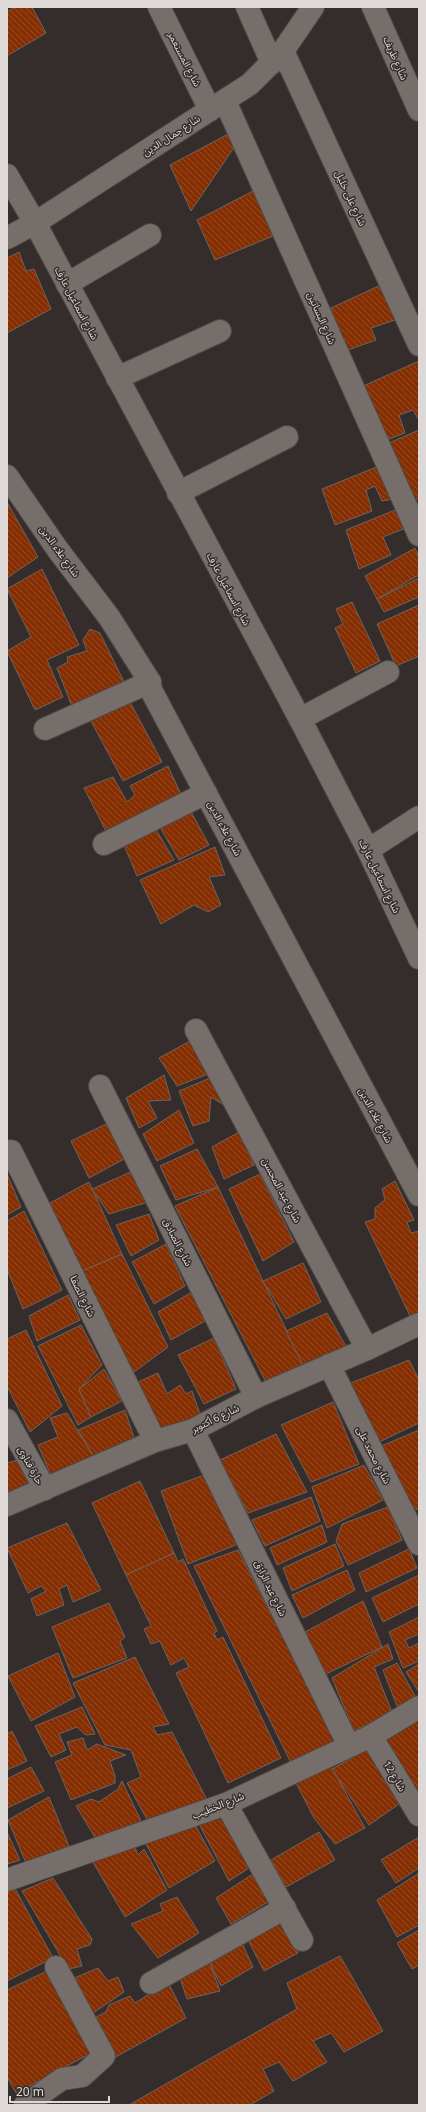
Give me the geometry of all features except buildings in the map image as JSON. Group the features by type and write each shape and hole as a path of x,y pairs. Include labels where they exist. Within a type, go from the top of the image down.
{"street":[{"name":"شارع المستعمر","path":"159,7 218,106"},
{"name":"شارع على خليل","path":"247,7 277,57 419,345"},
{"name":"شارع جمال الدين","path":"7,238 35,223 250,84 277,57 313,7"},
{"name":"شارع ظريف","path":"373,7 419,110"},
{"name":"شارع البساتين","path":"218,106 419,535"},
{"name":"شارع اسماعيل عارف","path":"7,175 35,223 300,719 368,850 419,958"},
{"path":"67,284 150,235"},
{"path":"117,378 220,331"},
{"path":"178,493 287,437"},
{"name":"شارع علاء الدين","path":"7,476 54,544 109,617 150,682 151,690 419,1195"},
{"path":"300,719 388,672"},
{"path":"45,730 150,682"},
{"path":"104,844 206,793"},
{"path":"368,850 419,817"},
{"name":"شارع عبد المحسن","path":"196,1030 367,1349"},
{"name":"شارع الصادق","path":"100,1086 256,1397"},
{"name":"شارع الصفا","path":"11,1150 155,1441"},
{"name":"شارع 6 أكتوبر","path":"7,1505 155,1441 193,1430 256,1397 367,1349 419,1324"},
{"name":"شارع محمد على","path":"329,1365 419,1544"},
{"name":"حارة قناوى","path":"7,1420 44,1489"},
{"name":"شارع عبد الرازق","path":"193,1430 349,1746"},
{"name":"شارع الخطيب","path":"7,1880 226,1804 371,1736 419,1707"},
{"name":"شارع 12","path":"371,1736 419,1815"},
{"path":"226,1804 302,1940"},
{"path":"151,1983 285,1908"},
{"path":"25,2105 62,2080 82,2076 104,2056 56,1967"}]}
